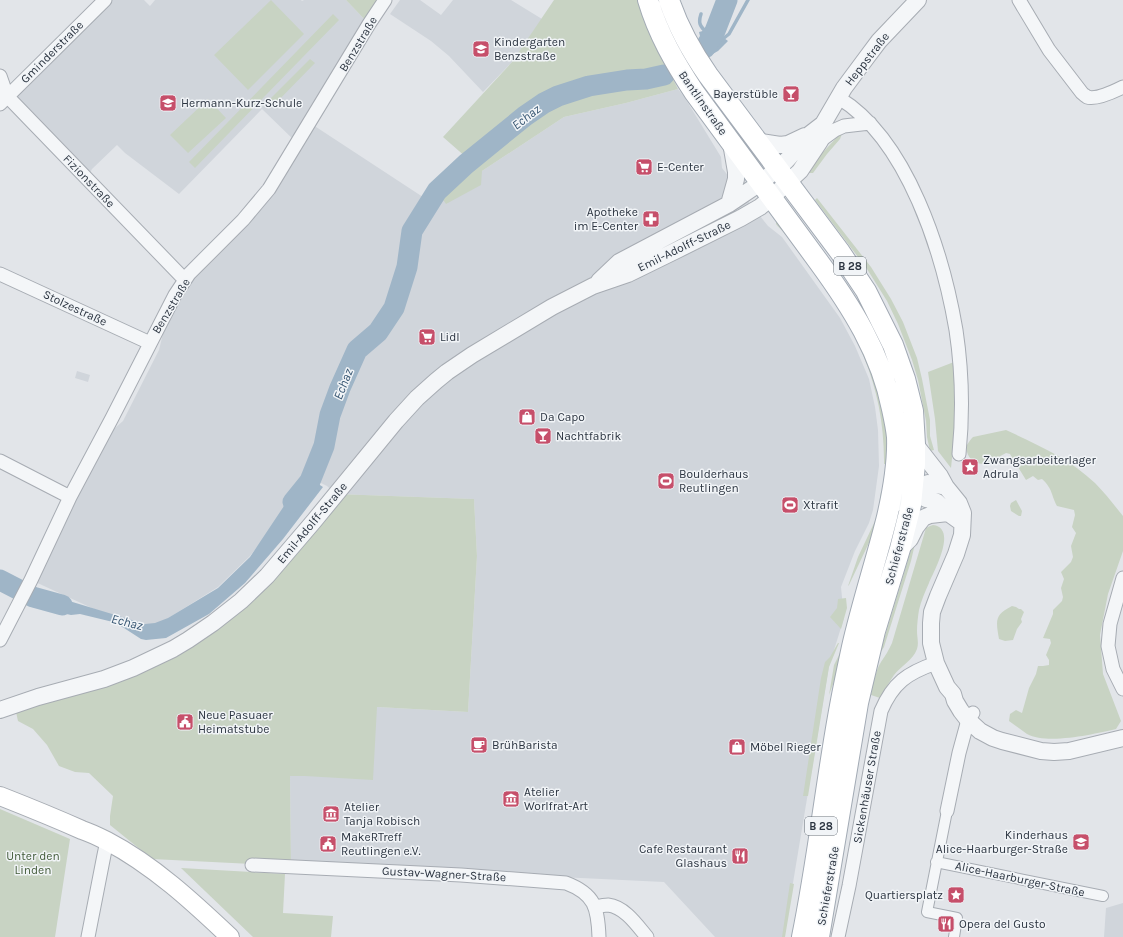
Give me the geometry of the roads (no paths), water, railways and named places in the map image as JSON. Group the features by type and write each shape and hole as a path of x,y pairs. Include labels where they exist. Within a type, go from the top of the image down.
{"main road":[{"name":"Bantlinstraße","path":"648,0 658,28 677,66 694,92 766,191"},
{"name":"Bantlinstraße","path":"669,0 677,21 696,58 782,176"},
{"name":"Schieferstraße","path":"782,176 840,252 866,291 893,345 905,379 913,411 915,444 915,464 911,505 900,549 875,631 860,695 819,937"},
{"name":"Schieferstraße","path":"766,191 799,234 847,302 864,330 882,371 889,394 897,436 896,468 888,509 860,614 838,716 812,886 802,937"},
{"path":"799,234 817,221"},
{"path":"0,796 58,819 107,841 135,858 205,913 230,937"}],"street":[{"name":"Gminderstraße","path":"4,100 105,0"},
{"name":"Benzstraße","path":"0,640 31,580 70,497 175,294 185,280 270,190 369,24 385,0"},
{"name":"Heppstraße","path":"815,138 855,71 918,0"},
{"path":"1019,0 1049,50 1082,93 1092,98 1099,97 1123,87"},
{"name":"Fizionstraße","path":"0,76 4,100 185,280"},
{"path":"838,98 854,108 870,123 894,155 910,184 925,217 942,270 956,330 961,396 961,438 959,454"},
{"path":"756,141 780,145 788,144 815,138 844,126 870,123"},
{"path":"766,191 782,176 787,160 815,138"},
{"path":"731,143 736,179 729,204 734,206 741,218"},
{"name":"Emil-Adolff-Straße","path":"593,286 619,262 729,204 766,191"},
{"name":"Emil-Adolff-Straße","path":"0,710 38,697 104,679 133,668 173,649 214,623 241,601 267,576 409,406 447,372 552,307 593,286 628,274 741,218 760,207 766,191"},
{"name":"Stolzestraße","path":"0,274 150,343"},
{"path":"915,444 959,503 962,514 962,536 960,544 932,612 931,623 933,653 947,687 962,701 970,717 1004,736 1011,743 1041,751 1054,752 1069,751 1123,738"},
{"path":"0,461 70,497"},
{"path":"896,468 903,480 912,490 926,499 937,502 948,513 962,523"},
{"path":"888,509 912,490 928,483 946,487"},
{"path":"900,549 910,539 916,527 923,518 930,515 948,513"},
{"path":"1123,578 1110,624 1108,646 1113,669 1123,689"},
{"name":"Sickenhäuser Straße","path":"838,937 849,886 881,711 886,698 893,688 901,681 915,672 936,663"},
{"path":"954,937 957,918 927,912 959,753 970,717"},
{"path":"88,937 107,841"},
{"name":"Alice-Haarburger-Straße","path":"936,862 1103,896"},
{"name":"Gustav-Wagner-Straße","path":"252,864 461,875 566,883 575,886 587,895 596,907"},
{"path":"599,937 596,907 608,905 622,911 647,937"}],"water":[{"path":"710,29 728,41 718,51 711,55 706,50 699,32"},
{"path":"309,478 323,487 283,539 245,583 209,614 166,638 141,639 113,622 80,614 71,615 31,606 39,590 56,597 145,624 155,623 168,618 218,588 250,557 292,494 298,495"}],"waterway":[{"name":"Echaz","path":"705,48 715,31 727,0"},
{"path":"721,38 724,38 729,34 748,0"},
{"path":"701,14 700,24 706,32"},
{"name":"Echaz","path":"293,502 310,481 324,446 330,415 357,350 378,332 394,308 407,267 412,231 437,191 466,164 525,116 544,103 558,96 589,86 627,80 646,79 664,75"},
{"name":"Echaz","path":"0,580 33,597 62,605"}],"place":[{"name":"Kindergarten Benzstraße","path":"481,49"},
{"name":"Bayerstüble","path":"791,94"},
{"name":"Hermann-Kurz-Schule","path":"168,103"},
{"name":"E-Center","path":"644,167"},
{"name":"Apotheke im E-Center","path":"651,219"},
{"name":"Lidl","path":"427,337"},
{"name":"Da Capo","path":"527,417"},
{"name":"Nachtfabrik","path":"543,436"},
{"name":"Zwangsarbeiterlager Adrula","path":"970,467"},
{"name":"Boulderhaus Reutlingen","path":"666,481"},
{"name":"Xtrafit","path":"790,505"},
{"name":"Neue Pasuaer Heimatstube","path":"185,722"},
{"name":"BrühBarista","path":"479,745"},
{"name":"Möbel Rieger","path":"737,747"},
{"name":"Atelier Worlfrat-Art","path":"511,799"},
{"name":"Atelier Tanja Robisch","path":"331,814"},
{"name":"Kinderhaus Alice-Haarburger-Straße","path":"1081,842"},
{"name":"MakeRTreff Reutlingen e.V.","path":"328,844"},
{"name":"Cafe Restaurant Glashaus","path":"740,856"},
{"name":"Quartiersplatz","path":"956,895"},
{"name":"Opera del Gusto","path":"946,924"}],"park label":[{"name":"Unter den Linden","path":"33,863"}]}
